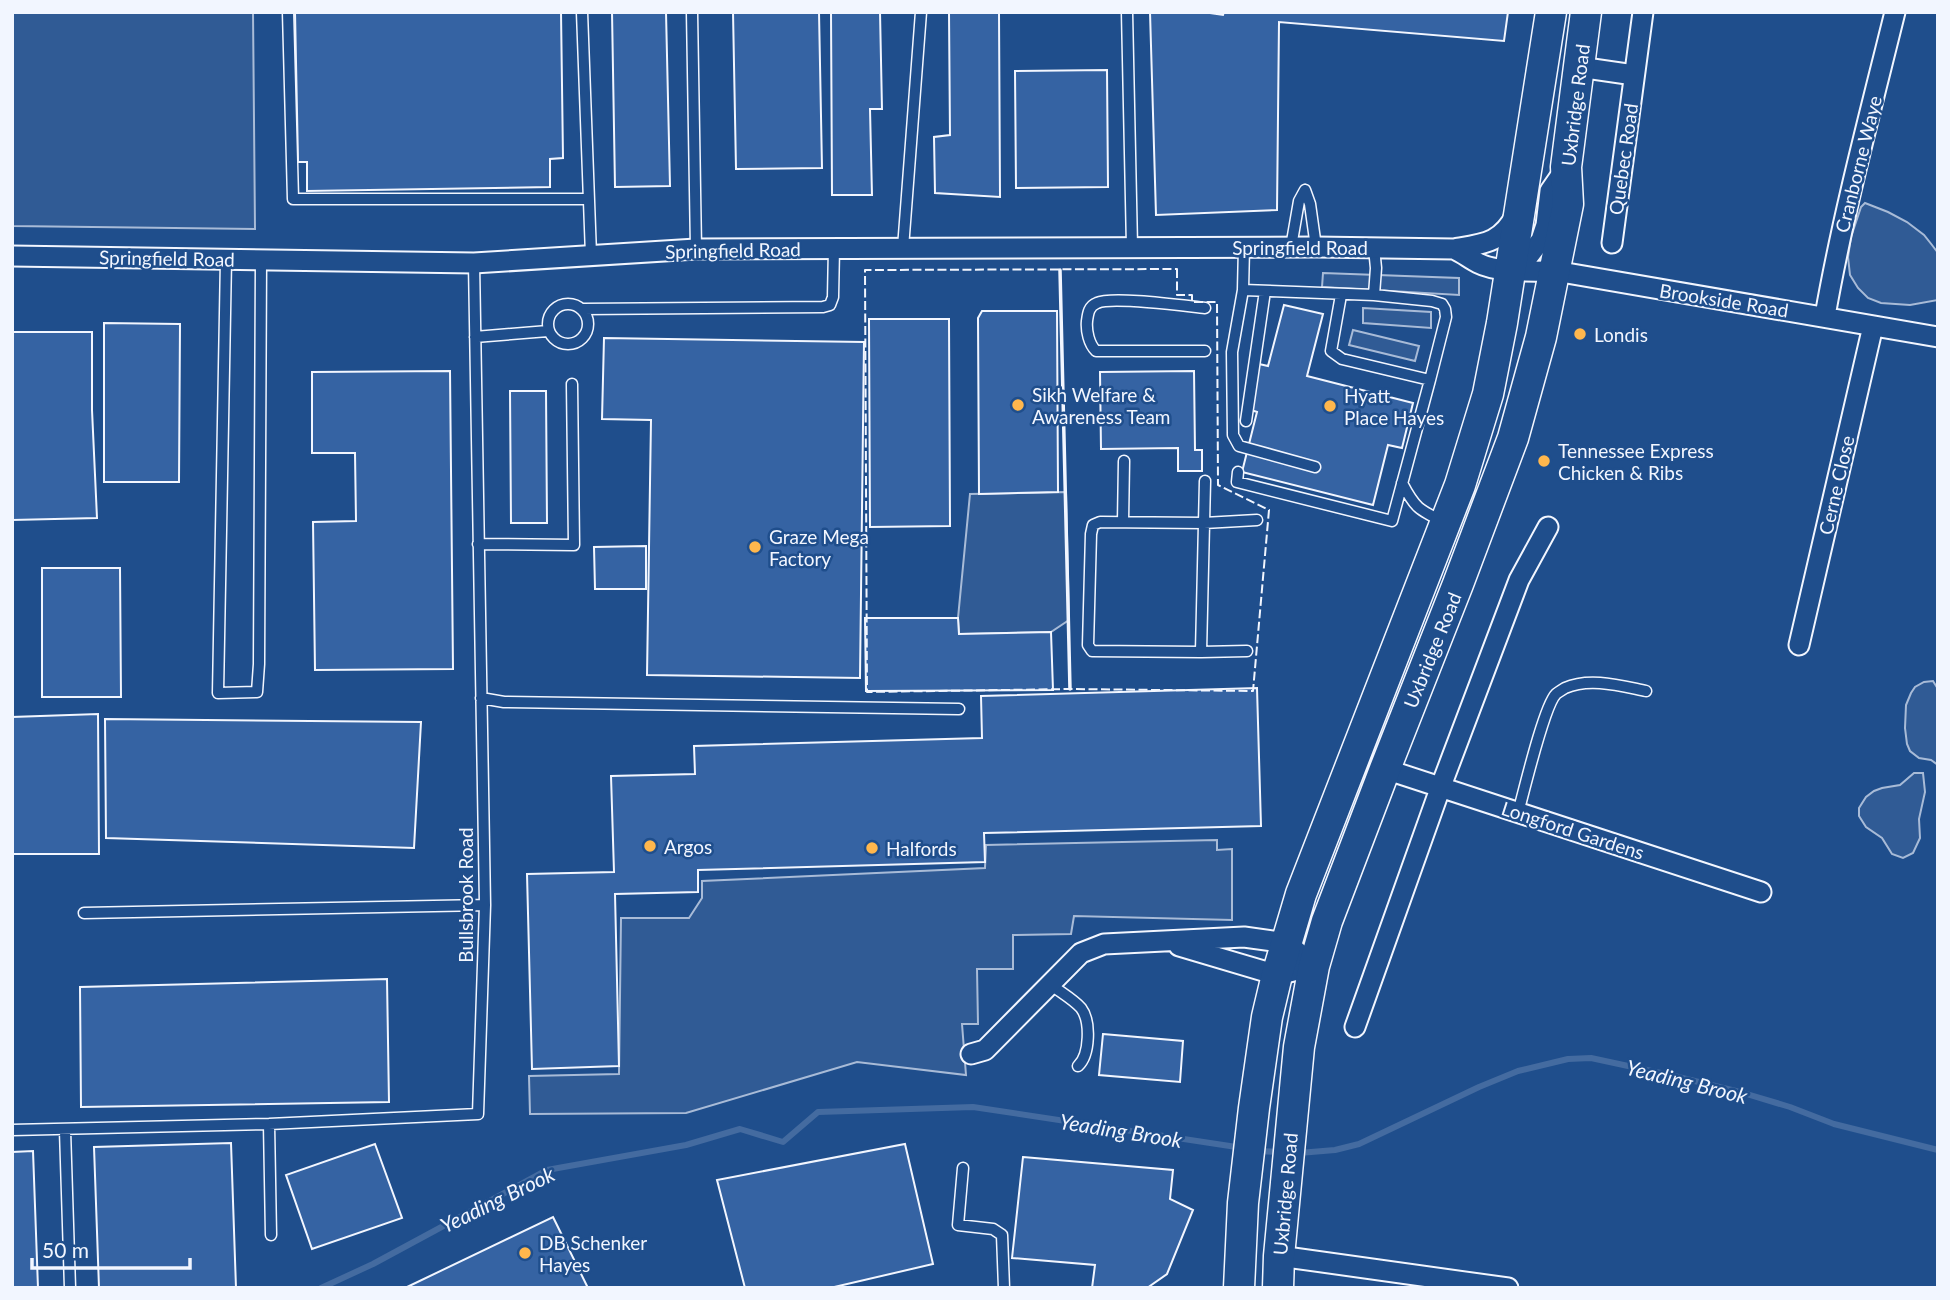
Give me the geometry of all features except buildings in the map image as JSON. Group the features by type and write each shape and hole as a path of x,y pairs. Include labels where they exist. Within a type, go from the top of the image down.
{"main road":[{"name":"Uxbridge Road","path":"1239,1288 1243,1203 1254,1108 1267,1017 1277,975 1301,894 1446,523 1488,394 1502,323 1551,12"},
{"name":"Uxbridge Road","path":"1278,1288 1300,1046 1314,966 1385,769 1513,438 1541,337 1568,204 1566,167 1586,12"},
{"path":"1243,1203 1255,1193 1287,1185"}],"street":[{"name":"Quebec Road","path":"1612,243 1643,12"},
{"name":"Cranborne Waye","path":"1825,316 1850,194 1895,12"},
{"name":"Quebec Road","path":"1579,67 1634,75"},
{"path":"1509,270 1528,257 1541,240 1546,225 1550,191 1566,167"},
{"name":"Springfield Road","path":"12,256 474,263 696,249 1454,248 1483,244 1499,236 1515,217 1521,198"},
{"name":"Springfield Road","path":"1454,248 1479,264 1509,270"},
{"name":"Brookside Road","path":"1509,270 1555,271 1938,337"},
{"name":"Cerne Close","path":"1799,645 1873,326"},
{"path":"1354,1027 1519,580 1548,527"},
{"name":"Longford Gardens","path":"1385,769 1761,892"},
{"path":"971,1054 985,1050 1081,953 1104,944 1244,937 1287,943 1314,966"},
{"path":"1162,941 1277,975 1314,966"},
{"path":"1279,1256 1508,1288"}],"lane":[{"path":"288,12 293,199 588,199"},
{"path":"582,12 590,256"},
{"path":"692,12 696,249"},
{"path":"903,248 921,12"},
{"path":"1127,12 1132,247"},
{"path":"1291,247 1299,201 1305,190 1317,247"},
{"path":"1244,247 1243,290 1232,352 1233,435 1239,446 1315,467"},
{"path":"583,309 589,321 588,328 586,334 576,343 570,345 557,341 548,331 549,317 557,307 570,304 583,309 823,307 830,305 833,297 834,248"},
{"path":"1374,248 1374,295"},
{"path":"226,259 218,693 257,692 260,650 261,260"},
{"name":"Bullsbrook Road","path":"12,1130 269,1124 478,1114 485,905 474,263"},
{"path":"1238,472 1237,482 1392,522 1446,317 1446,309 1432,301 1374,295 1243,290"},
{"path":"1246,421 1265,291"},
{"path":"1341,295 1331,351 1336,356 1430,380"},
{"path":"1205,308 1101,302 1094,304 1089,310 1087,326 1096,351 1205,351"},
{"path":"475,337 548,331"},
{"path":"478,544 574,545 572,384"},
{"path":"1123,522 1124,461"},
{"path":"1201,652 1205,481"},
{"path":"1402,483 1418,509 1446,523"},
{"path":"1247,651 1092,651 1088,645 1091,534 1093,525 1100,522 1204,523 1257,520"},
{"path":"1518,813 1544,719 1556,694 1578,684 1610,684 1646,691"},
{"path":"481,698 504,702 959,709"},
{"path":"84,913 485,905"},
{"path":"1050,984 1082,1010 1088,1036 1084,1060 1078,1066"},
{"path":"269,1124 271,1235"},
{"path":"65,1130 70,1288"},
{"path":"963,1168 958,1225 993,1229 1002,1235 1004,1288"}],"shaded area":[{"path":"12,12 253,12 255,229 12,226"},
{"path":"1865,203 1907,222 1932,245 1938,253 1938,300 1910,305 1881,303 1868,298 1858,288 1850,275 1848,257 1851,237 1861,207"},
{"path":"1323,273 1459,278 1459,295 1322,287"},
{"path":"1363,308 1431,312 1431,328 1363,323"},
{"path":"1353,330 1419,346 1415,361 1349,345"},
{"path":"1066,492 1069,620 1051,632 959,634 958,618 970,494"},
{"path":"1933,681 1938,689 1938,765 1931,760 1919,758 1910,751 1905,728 1906,705 1911,693 1924,682"},
{"path":"1914,773 1923,773 1925,792 1919,819 1920,838 1913,853 1903,858 1892,854 1882,838 1866,827 1859,816 1859,808 1874,791 1900,785"},
{"path":"1217,840 1217,850 1232,849 1232,920 1074,916 1071,934 1013,935 1013,969 977,969 978,1024 962,1024 966,1075 857,1062 686,1113 530,1114 529,1076 619,1074 621,918 689,918 702,898 702,881 985,868 986,845"}],"waterway":[{"name":"Yeading Brook","path":"1299,1153 1335,1150 1359,1144 1518,1071 1568,1059 1591,1058 1740,1092 1834,1124 1938,1150"},
{"name":"Yeading Brook","path":"321,1288 373,1264 547,1170 686,1145 740,1129 783,1142 818,1112 973,1107 1243,1148"},
{"name":"Yeading Brook","path":"1257,1151 1281,1152"}],"fence":[{"path":"1177,269 1177,295 1192,295 1192,302 1217,302 1218,485 1269,510 1253,691 1070,689 867,692 865,270 1177,269"}],"wall":[{"path":"1060,270 1070,689"}],"place":[{"name":"Londis","path":"1580,334"},
{"name":"Sikh Welfare & Awareness Team","path":"1018,405"},
{"name":"Hyatt Place Hayes","path":"1330,406"},
{"name":"Tennessee Express Chicken & Ribs","path":"1544,461"},
{"name":"Graze Mega Factory","path":"755,547"},
{"name":"Argos","path":"650,846"},
{"name":"Halfords","path":"872,848"},
{"name":"DB Schenker Hayes","path":"525,1253"}]}
